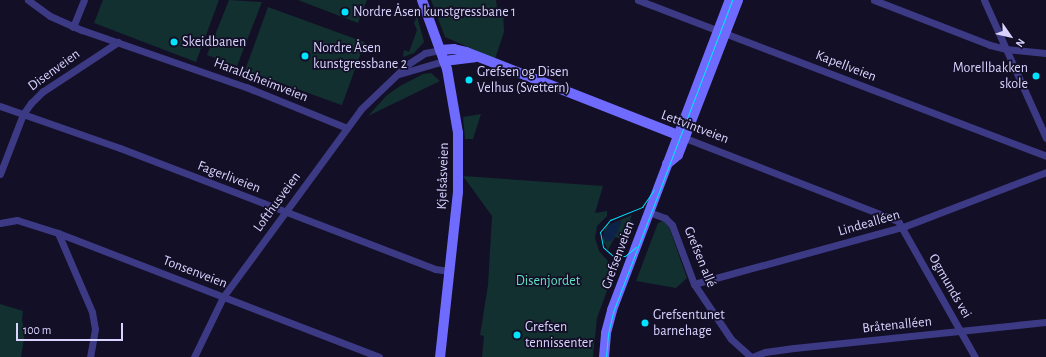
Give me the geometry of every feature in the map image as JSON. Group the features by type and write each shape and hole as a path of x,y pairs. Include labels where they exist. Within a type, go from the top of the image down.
{"street":[{"name":"Haraldsheimveien","path":"28,0 50,16 74,27 246,87 347,128"},
{"path":"74,27 84,0"},
{"name":"Kjelsåsveien","path":"422,0 444,61 454,101 459,149 458,192 440,357"},
{"name":"Kapellveien","path":"638,0 1046,156"},
{"name":"Grefsenveien","path":"604,357 610,315 666,166 681,136 721,32 730,0"},
{"name":"Grefsenveien","path":"721,32 738,0"},
{"path":"874,0 1006,49 1046,53"},
{"path":"984,0 1046,138"},
{"name":"Disenveien","path":"0,174 23,114 42,92 118,42"},
{"name":"Lettvintveien","path":"440,50 460,50 896,220 903,227"},
{"name":"Lofthusveien","path":"194,357 223,297 284,212 371,98 417,58 440,50"},
{"name":"Lettvintveien","path":"444,61 475,57"},
{"name":"Lofthusveien","path":"398,74 444,61"},
{"name":"Fagerliveien","path":"0,106 120,148 435,269 450,271"},
{"name":"Lindealléen","path":"694,284 903,227 1046,172"},
{"name":"Grefsen allé","path":"649,212 665,218 672,225 694,284 731,339 752,357"},
{"name":"Tonsenveien","path":"0,223 17,220 58,233 379,357"},
{"name":"Ogmunds vei","path":"903,227 975,357"},
{"path":"58,233 92,312 95,330 90,357"},
{"name":"Bråtenalléen","path":"752,357 765,352 794,348 1046,322"}],"green space":[{"name":"Skeidbanen","path":"103,0 219,0 196,62 94,23"},
{"path":"229,0 262,2 237,66 207,55"},
{"name":"Nordre Åsen kunstgressbane 1","path":"298,0 367,0 358,23"},
{"path":"431,0 496,0 497,7 503,8 504,32 495,59 445,37"},
{"name":"Nordre Åsen kunstgressbane 2","path":"268,7 365,42 342,105 245,70"},
{"path":"417,16 424,42 414,53 403,57 404,50 409,52 417,30 414,23"},
{"path":"431,73 440,81 368,116 386,96 400,86 423,74"},
{"path":"481,114 473,139 465,139 463,117"},
{"name":"Disenjordet","path":"463,176 603,186 595,213 607,211 607,216 597,226 595,238 599,251 615,269 597,318 593,357 482,357 484,336 480,335 488,285 492,216"},
{"path":"632,215 630,220 633,221 626,241 615,237 608,250 602,239 606,226"},
{"path":"663,221 669,227 687,278 676,288 636,281 658,223"},
{"path":"0,304 23,311 22,320 25,333 21,357 0,357"}],"water":[{"path":"622,220 618,231 611,241 605,241 603,235 609,225"}],"tram line":[{"path":"606,357 608,334 613,312 732,0"},
{"path":"636,247 625,256 613,256 603,247 600,232 610,220 642,207 654,190"}],"place":[{"name":"Nordre Åsen kunstgressbane 1","path":"345,12"},
{"name":"Skeidbanen","path":"174,42"},
{"name":"Nordre Åsen kunstgressbane 2","path":"305,56"},
{"name":"Morellbakken skole","path":"1036,76"},
{"name":"Grefsen og Disen Velhus (Svettern)","path":"469,80"},
{"name":"Grefsentunet barnehage","path":"645,323"},
{"name":"Grefsen tennissenter","path":"517,335"}]}
